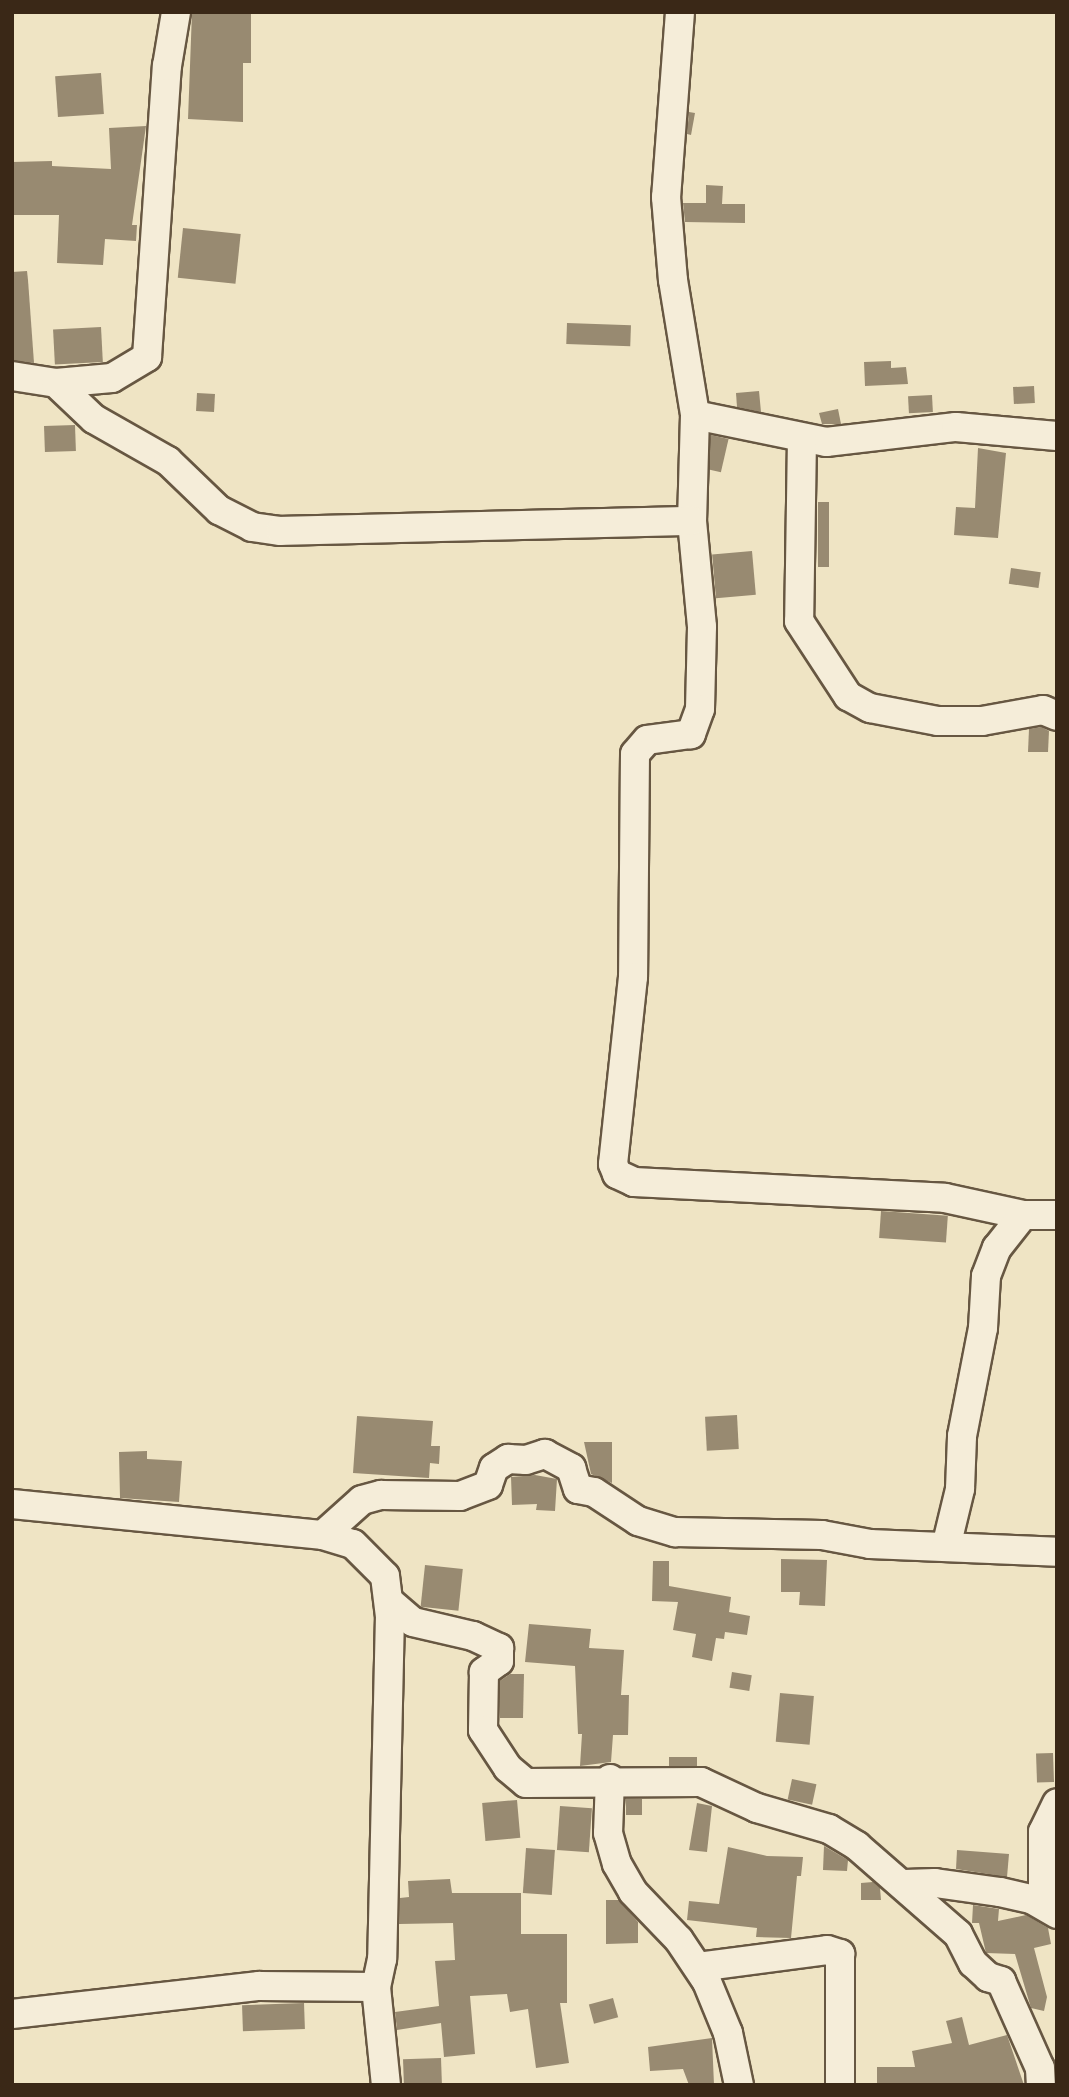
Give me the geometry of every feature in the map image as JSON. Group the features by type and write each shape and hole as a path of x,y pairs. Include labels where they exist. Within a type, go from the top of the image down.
{"street":[{"path":"12,376 57,383 112,378 147,357 167,66 176,12"},
{"path":"680,12 666,197 674,290 695,415 692,521 702,627 700,720 691,734 647,740 635,754 634,977 613,1151 617,1174 634,1182 809,1188 944,1198 1023,1215 1057,1214"},
{"path":"57,383 94,419 168,461 219,510 252,527 281,531 692,521"},
{"path":"695,415 802,438 843,442 956,427 1057,436"},
{"path":"802,438 799,621 848,696 870,708 937,721 982,721 1043,710 1057,716"},
{"path":"946,1547 960,1489 962,1436 983,1328 986,1276 997,1248 1023,1215"},
{"path":"323,1535 362,1500 381,1495 460,1496 488,1485 494,1468 508,1460 526,1460 545,1454 571,1468 578,1489 594,1492 620,1512 658,1528 712,1534 822,1535 870,1544 1057,1552"},
{"path":"12,1504 323,1535 367,1553 385,1576 390,1602 382,1959 376,1987 386,2085"},
{"path":"390,1602 413,1622 473,1636 499,1648 499,1661 484,1672 483,1730 517,1777 534,1785 610,1779 701,1782 757,1808 829,1829 905,1884 958,1934 973,1963 988,1978 1001,1981 1040,2068 1041,2085"},
{"path":"610,1779 608,1833 617,1864 633,1892 698,1967 728,2033 739,2085"},
{"path":"905,1884 956,1885 1050,1909 1043,1832 1057,1803"},
{"path":"698,1967 827,1950 840,1954 840,2085"},
{"path":"12,2014 259,1986 376,1987"}],"building":[{"path":"192,12 251,12 251,63 243,63 243,122 188,119"},
{"path":"101,73 104,114 58,117 55,76"},
{"path":"689,112 695,113 691,135 687,134"},
{"path":"146,126 132,225 137,225 136,241 105,239 103,265 57,263 59,215 12,215 12,162 52,161 52,166 111,169 109,128"},
{"path":"706,185 723,186 722,204 745,204 745,223 685,222 683,203 706,203"},
{"path":"183,228 241,234 235,284 178,278"},
{"path":"27,271 34,363 12,360 12,272"},
{"path":"567,323 631,325 630,346 566,344"},
{"path":"101,327 103,362 55,364 53,330"},
{"path":"891,361 891,368 906,367 908,384 865,386 864,362"},
{"path":"1034,386 1035,403 1014,404 1013,387"},
{"path":"759,391 761,412 737,407 736,393"},
{"path":"197,393 215,394 214,412 196,411"},
{"path":"932,395 933,412 909,413 908,396"},
{"path":"838,409 841,424 822,424 819,413"},
{"path":"75,425 76,451 45,452 44,426"},
{"path":"711,435 729,439 721,472 703,468"},
{"path":"978,448 1006,453 998,538 954,535 956,507 975,508"},
{"path":"818,502 829,502 829,567 818,567"},
{"path":"752,551 756,595 716,598 712,554"},
{"path":"1011,568 1041,572 1038,588 1009,584"},
{"path":"1041,727 1049,731 1048,752 1028,752 1029,729"},
{"path":"881,1211 948,1216 946,1243 879,1238"},
{"path":"737,1415 739,1449 707,1451 705,1417"},
{"path":"357,1416 433,1421 431,1446 440,1446 439,1464 430,1463 429,1478 353,1473"},
{"path":"584,1442 612,1442 612,1483 591,1474"},
{"path":"147,1451 147,1459 182,1461 179,1502 120,1498 119,1452"},
{"path":"535,1475 557,1479 555,1511 536,1510 537,1504 512,1505 511,1477"},
{"path":"781,1559 827,1560 825,1606 799,1605 800,1592 781,1592"},
{"path":"653,1561 669,1561 669,1586 731,1597 729,1612 750,1616 747,1635 725,1632 724,1639 716,1638 712,1661 692,1657 696,1634 673,1630 678,1602 652,1601"},
{"path":"425,1565 463,1569 458,1611 421,1607"},
{"path":"529,1624 591,1629 589,1648 624,1650 621,1695 629,1695 628,1735 613,1735 611,1762 580,1766 582,1734 578,1734 575,1666 525,1662"},
{"path":"732,1672 752,1675 749,1691 729,1688"},
{"path":"510,1674 524,1674 523,1718 500,1718 500,1681"},
{"path":"780,1693 814,1696 810,1745 776,1742"},
{"path":"1053,1753 1054,1782 1037,1783 1036,1754"},
{"path":"669,1757 697,1757 697,1766 669,1766"},
{"path":"792,1779 816,1784 812,1805 788,1800"},
{"path":"626,1799 642,1799 642,1815 626,1815"},
{"path":"517,1800 520,1838 485,1841 482,1803"},
{"path":"697,1803 712,1806 707,1852 689,1850"},
{"path":"560,1806 592,1808 589,1852 557,1850"},
{"path":"824,1846 848,1860 847,1871 823,1870"},
{"path":"728,1847 767,1856 803,1857 801,1876 797,1876 791,1938 756,1937 757,1928 687,1920 689,1901 719,1904"},
{"path":"526,1848 555,1850 552,1895 523,1893"},
{"path":"957,1850 1009,1854 1007,1877 956,1869"},
{"path":"450,1879 452,1893 521,1893 521,1934 567,1934 567,2003 560,2003 569,2063 536,2068 528,2009 510,2012 507,1994 470,1996 475,2054 444,2057 441,2023 397,2030 395,2012 439,2006 435,1961 455,1960 453,1923 399,1924 400,1898 409,1897 408,1881"},
{"path":"873,1882 880,1888 881,1900 861,1900 861,1883"},
{"path":"606,1900 619,1900 638,1922 638,1943 606,1944"},
{"path":"973,1905 999,1909 998,1921 1026,1915 1048,1928 1051,1944 1034,1948 1047,1997 1044,2011 1031,2008 1015,1954 986,1953 979,1923 972,1923"},
{"path":"613,1998 618,2017 594,2024 589,2004"},
{"path":"304,2003 305,2029 243,2031 242,2005"},
{"path":"962,2017 969,2045 1007,2035 1024,2085 877,2085 877,2067 915,2067 912,2051 952,2043 946,2021"},
{"path":"712,2038 714,2085 689,2085 683,2069 650,2071 648,2047"},
{"path":"441,2058 442,2085 404,2085 403,2059"}]}
